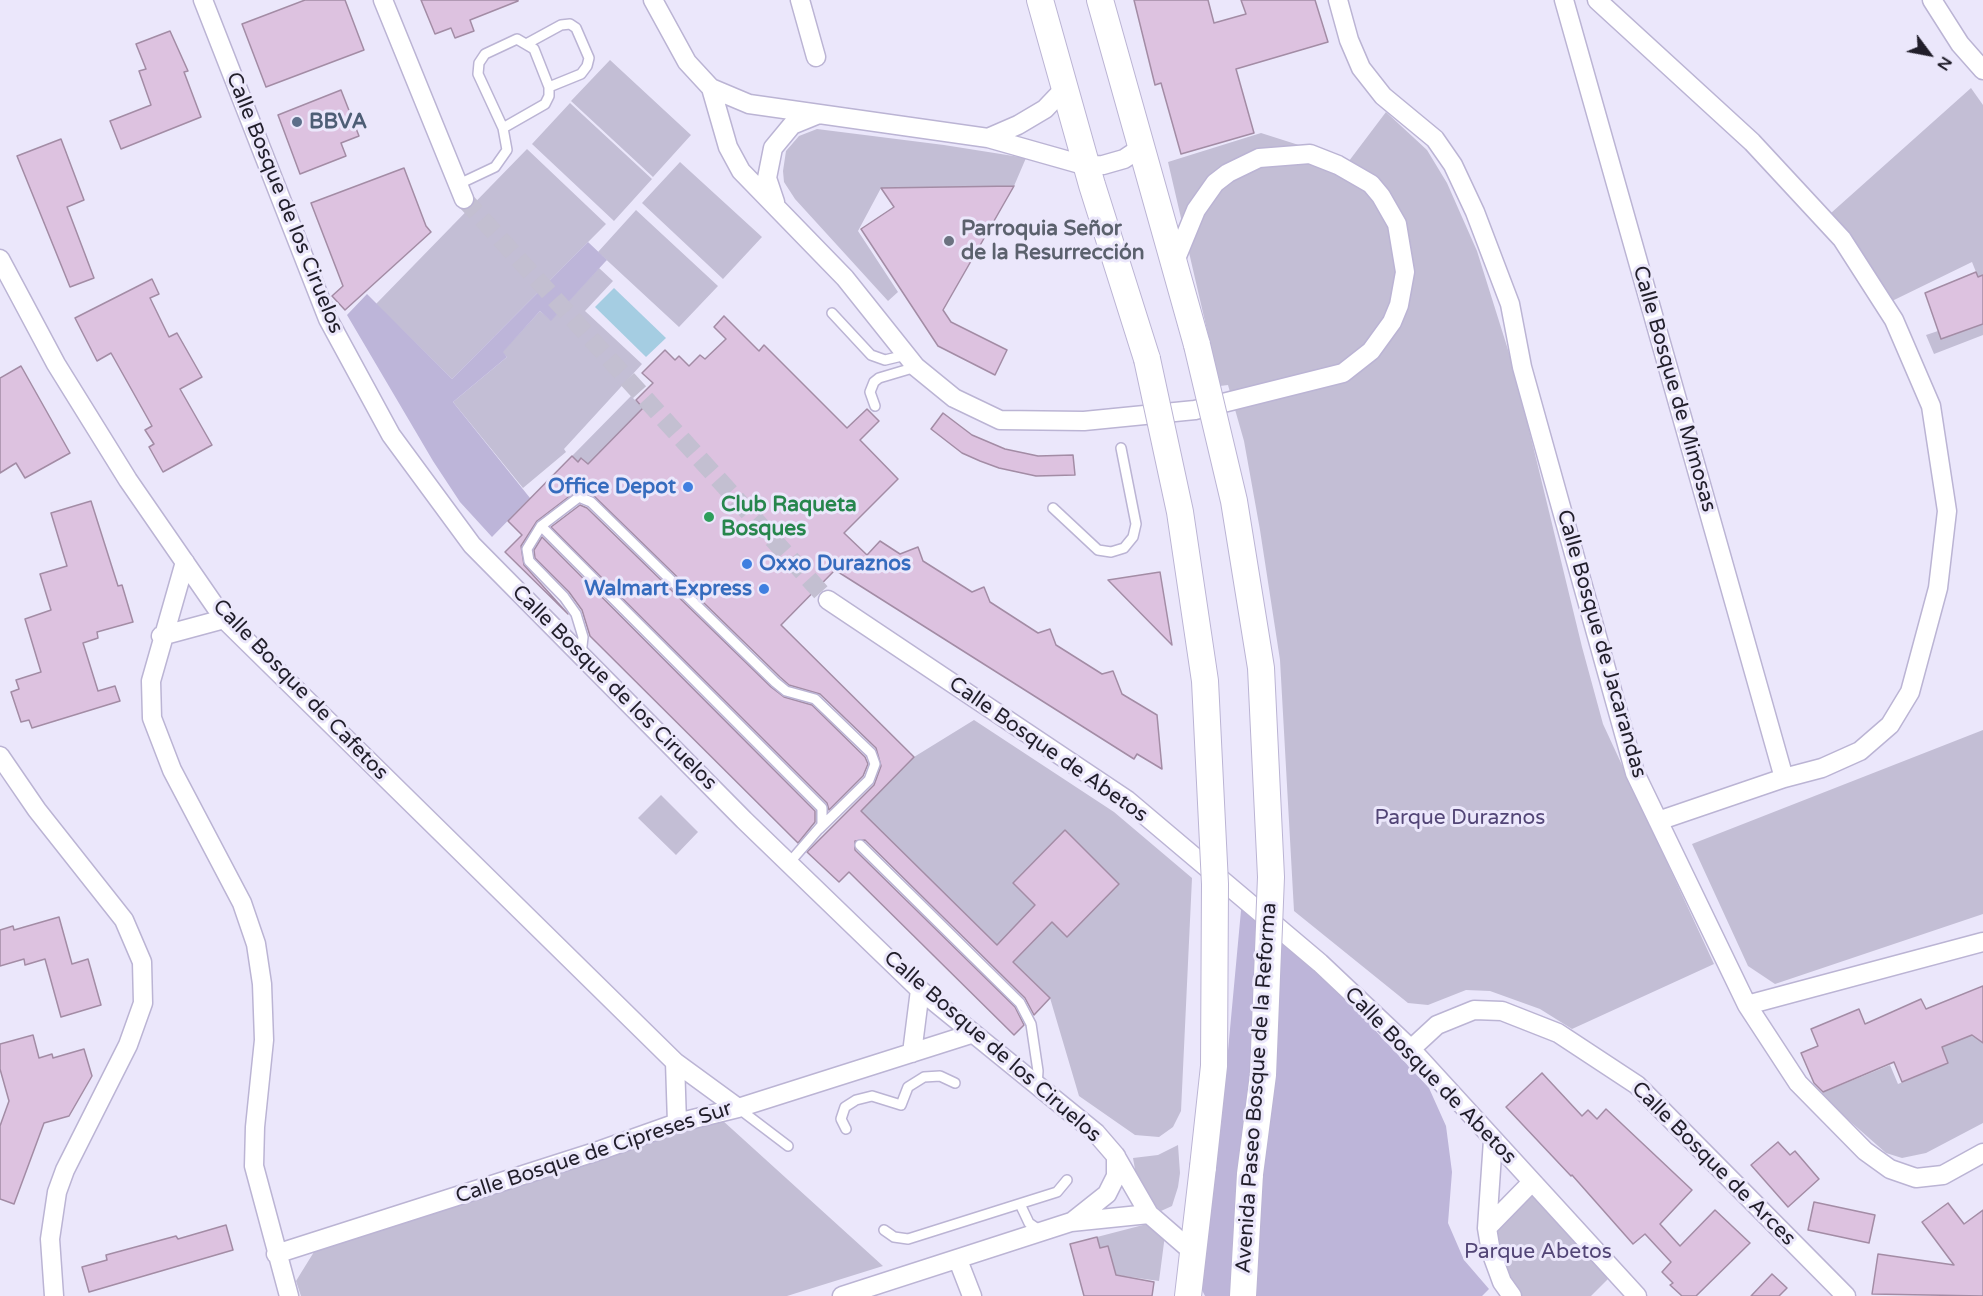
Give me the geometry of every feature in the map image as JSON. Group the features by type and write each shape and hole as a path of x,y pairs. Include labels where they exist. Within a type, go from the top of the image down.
{"main road":[{"path":"1040,0 1087,166 1147,359 1180,512 1205,681 1215,907 1214,1066 1188,1296"},
{"name":"Avenida Paseo Bosque de la Reforma","path":"1100,0 1197,345 1234,501 1261,668 1271,877 1263,1075 1250,1174 1243,1296"}],"street":[{"name":"Calle Bosque de los Ciruelos","path":"203,0 328,319 391,435 472,545 789,863 920,990 971,1034 1096,1133 1115,1155 1149,1214 1194,1253"},
{"path":"383,0 461,192"},
{"path":"652,0 687,62 711,88 749,104 824,112 988,138 1087,166 1103,165 1124,159 1142,147"},
{"path":"800,0 816,57"},
{"name":"Calle Bosque de Jacarandas","path":"1338,0 1349,40 1361,68 1383,96 1435,139 1453,165 1475,212 1510,304 1522,367 1635,772 1747,1005 1798,1083 1865,1151 1890,1169 1916,1178 1943,1175 1983,1153"},
{"name":"Calle Bosque de Mimosas","path":"1564,0 1784,778"},
{"path":"1597,0 1752,142 1842,239 1894,320 1931,406 1947,511 1938,588 1910,692 1890,724 1860,751 1822,768 1784,778 1658,821"},
{"path":"1932,0 1960,44 1983,70"},
{"path":"711,88 734,161 844,278 911,361 954,398 1000,420 1084,421 1196,410 1343,373 1371,351 1392,322 1399,305 1405,272 1397,224 1381,195 1371,184 1338,165 1310,154 1259,158 1243,164 1215,183 1196,210 1175,261"},
{"path":"988,138 1018,125 1045,109 1065,88"},
{"path":"779,208 770,193 767,178 768,162 773,148 792,125 804,118 824,112"},
{"name":"Calle Bosque de Cafetos","path":"0,259 56,364 128,480 224,618 675,1062 738,1108"},
{"path":"185,562 151,681 152,718 172,770 242,903 256,944 262,984 264,1040 255,1127 254,1166 289,1296"},
{"name":"Calle Bosque de Abetos","path":"828,600 1127,800 1320,963 1410,1049 1637,1296"},
{"path":"162,636 224,618"},
{"path":"0,756 37,810 124,920 142,962 143,1003 128,1045 65,1170 57,1192 50,1239 54,1296"},
{"path":"1747,1005 1983,942"},
{"path":"912,1053 920,990"},
{"name":"Calle Bosque de Arces","path":"1410,1049 1437,1024 1474,1010 1502,1011 1558,1033 1637,1085 1846,1296"},
{"name":"Calle Bosque de Cipreses Sur","path":"276,1254 601,1150 677,1123 738,1108 971,1034"},
{"path":"675,1062 677,1123"},
{"path":"1493,1140 1487,1228 1491,1252 1502,1282 1512,1296"},
{"path":"1071,1222 1107,1194 1116,1176 1115,1155"},
{"path":"1487,1228 1532,1182"},
{"path":"842,1296 1071,1222 1149,1214"},
{"path":"958,1260 972,1296"}],"lane":[{"path":"528,43 561,25 570,24 576,28 589,58 587,66 581,74 549,87"},
{"path":"461,192 495,167 507,150 503,128 478,75 479,63 485,54 517,39 528,43 534,49 549,87 545,104 503,128"},
{"path":"832,313 871,355 885,360 911,361"},
{"path":"875,406 870,392 874,382 911,361"},
{"path":"1053,508 1092,547 1105,552 1124,548 1135,531 1121,448"},
{"path":"581,655 583,636 576,614 564,597 538,572 528,556 531,540 541,526 570,501 579,497 587,499 775,682 786,690 815,699 868,748 874,758 872,775 789,863"},
{"path":"541,526 817,802 824,815 819,829"},
{"path":"860,845 1020,1003 1031,1024 1038,1071 1037,1086"},
{"path":"846,1129 841,1119 845,1107 856,1100 872,1096 901,1105 908,1087 924,1077 940,1076 955,1083"},
{"path":"738,1108 788,1146"},
{"path":"884,1230 894,1237 908,1239 1057,1192 1067,1180"},
{"path":"1020,1204 1029,1223 1042,1232"}],"green space":[{"path":"610,60 691,135 653,177 571,101"},
{"path":"1971,88 1983,105 1983,275 1978,277 1972,262 1892,301 1850,233 1831,213"},
{"path":"570,103 652,179 614,221 532,144"},
{"name":"Parque Duraznos","path":"1386,112 1427,150 1447,183 1477,251 1515,372 1603,724 1714,964 1572,1029 1540,1009 1490,991 1466,990 1428,1005 1408,1003 1294,911 1280,660 1260,530 1244,441 1228,385 1220,386 1168,162 1261,133 1349,161"},
{"path":"817,129 1026,158 1014,186 881,188 858,231 898,292 888,301 795,199 784,182 786,151 799,136"},
{"path":"527,149 606,224 452,379 376,304"},
{"path":"680,162 762,237 723,279 642,203"},
{"path":"636,210 718,286 679,327 598,252"},
{"path":"599,268 613,281 585,311 642,364 564,449 566,452 523,488 453,402 507,357 502,352 540,311 551,320"},
{"path":"1983,324 1983,335 1934,354 1926,335 1938,331 1941,338"},
{"path":"631,396 643,408 588,464 582,458 578,462 572,456"},
{"path":"974,720 1114,812 1192,878 1181,1111 1173,1127 1159,1137 1135,1135 1079,1096 1050,998 861,811 914,757"},
{"path":"1983,730 1983,914 1775,984 1748,966 1692,844"},
{"path":"661,795 698,832 676,855 638,818"},
{"path":"1972,1035 1983,1043 1983,1123 1926,1153 1902,1158 1886,1153 1819,1094 1890,1065 1898,1084 1948,1063 1942,1046"},
{"path":"722,1120 883,1266 787,1296 301,1296 296,1281 317,1247"},
{"path":"1178,1145 1180,1173 1178,1187 1172,1206 1161,1211 1152,1203 1136,1175 1133,1158 1158,1155"},
{"name":"Parque Abetos","path":"1532,1182 1615,1272 1591,1296 1512,1296 1487,1228"},
{"path":"1147,1224 1165,1235 1159,1281 1116,1275 1108,1246 1100,1248 1097,1237"}],"shaded area":[{"path":"588,242 607,260 551,321 540,311 503,352 507,357 453,402 530,498 492,537 460,502 433,461 347,315 367,294 452,379"},
{"path":"1243,889 1429,1088 1446,1126 1452,1172 1448,1223 1464,1260 1489,1289 1482,1296 1205,1296 1202,1290 1221,1126"}],"water":[{"path":"614,288 666,338 646,357 595,307"}],"building":[{"path":"305,0 345,0 364,50 266,87 242,24"},
{"path":"421,0 518,1 470,20 474,31 455,38 451,28 435,34"},
{"path":"1134,0 1208,0 1214,23 1246,14 1241,0 1315,0 1328,42 1236,69 1254,133 1181,154 1161,83 1155,85"},
{"path":"170,31 188,71 184,72 201,117 121,149 110,121 151,105 139,71 146,69 136,44"},
{"path":"341,90 359,136 341,143 346,156 300,174 278,115"},
{"path":"61,139 84,200 67,207 94,278 70,287 17,156"},
{"path":"404,168 426,226 431,232 345,310 332,296 343,286 311,203"},
{"path":"1014,186 943,310 951,322 1007,350 995,375 938,346 861,229 894,207 881,188"},
{"path":"1976,272 1978,277 1983,275 1983,324 1941,339 1925,293"},
{"path":"152,279 159,294 150,298 169,337 177,333 202,377 180,389 212,445 163,472 149,447 154,444 145,430 152,426 111,353 97,361 75,318"},
{"path":"724,316 759,351 764,345 847,428 867,409 879,421 860,440 898,479 844,533 867,555 880,541 900,554 918,547 923,561 972,592 984,587 990,602 1038,633 1050,629 1056,645 1102,674 1113,671 1122,694 1157,715 1162,769 1137,754 1134,759 835,570 781,625 914,757 861,811 997,945 1035,905 1013,883 1065,830 1119,884 1067,937 1052,922 1013,962 1050,998 1034,1015 1025,998 865,840 855,841 855,850 1015,1007 1024,1025 1014,1035 849,872 839,882 807,852 874,785 881,766 876,748 820,694 789,685 594,496 581,491 575,492 537,521 521,546 524,565 568,614 505,552 522,535 508,521 572,456 578,462 581,458 588,464 643,408 636,400 653,383 642,373 665,350 675,360 679,356 689,366 700,355 705,359 726,339 714,327"},
{"path":"21,366 70,453 25,478 16,463 0,473 0,378"},
{"path":"943,413 972,435 1005,449 1038,456 1073,455 1075,475 1036,476 999,468 962,453 931,429"},
{"path":"91,501 118,586 122,585 133,622 97,632 98,638 83,643 98,691 115,686 120,701 32,728 29,720 21,722 11,692 19,689 16,680 41,672 25,619 51,610 40,574 67,566 51,513"},
{"path":"580,505 587,508 771,687 784,697 812,705 865,757 868,764 863,776 829,810 827,803 551,527"},
{"path":"542,537 815,811 815,822 798,843 590,636 582,610 569,592 535,558 534,550"},
{"path":"1160,572 1172,645 1108,580"},
{"path":"59,917 72,964 88,959 101,1005 61,1017 45,959 25,965 24,959 0,966 0,930 13,926 14,930"},
{"path":"1983,986 1983,1043 1972,1035 1942,1047 1948,1063 1902,1082 1894,1062 1823,1092 1814,1083 1801,1053 1818,1046 1811,1029 1859,1009 1865,1024 1921,999 1926,1009"},
{"path":"33,1035 39,1058 52,1054 53,1058 84,1049 92,1076 69,1116 44,1123 14,1204 0,1199 0,1126 9,1101 0,1069 0,1044"},
{"path":"1542,1073 1582,1116 1588,1110 1597,1119 1606,1109 1692,1190 1660,1224 1680,1246 1715,1210 1750,1243 1696,1296 1682,1296 1670,1285 1673,1283 1662,1272 1671,1262 1645,1234 1633,1244 1572,1175 1506,1107"},
{"path":"1778,1142 1790,1155 1795,1151 1819,1179 1788,1207 1751,1165"},
{"path":"1814,1202 1875,1215 1869,1243 1808,1230"},
{"path":"1948,1203 1964,1224 1983,1210 1983,1296 1872,1294 1878,1254 1954,1265 1922,1222"},
{"path":"226,1225 233,1250 89,1292 82,1267 107,1260 106,1255 176,1236 178,1239"},
{"path":"1097,1237 1100,1248 1108,1246 1116,1275 1154,1282 1152,1296 1084,1296 1070,1244"},
{"path":"1772,1274 1787,1288 1779,1296 1751,1296"}],"tunnel":[{"path":"464,199 828,600"}],"place":[{"name":"BBVA","path":"297,122"},
{"name":"Parroquia Señor de la Resurrección","path":"949,241"},
{"name":"Office Depot","path":"688,487"},
{"name":"Club Raqueta Bosques","path":"709,517"},
{"name":"Oxxo Duraznos","path":"747,564"},
{"name":"Walmart Express","path":"764,589"}]}
